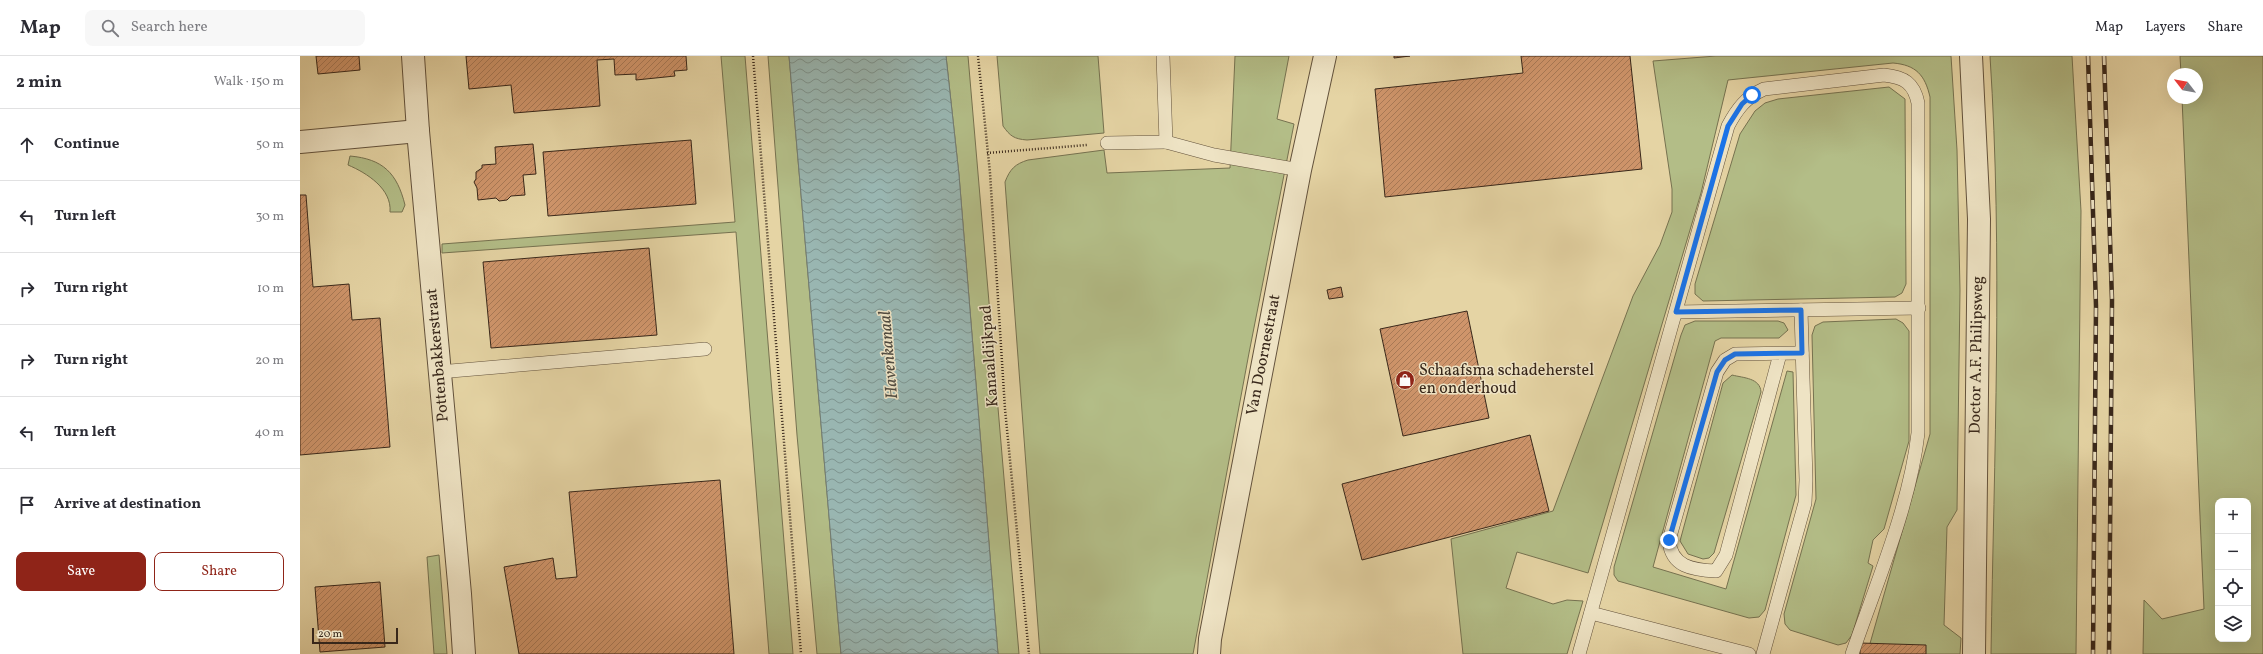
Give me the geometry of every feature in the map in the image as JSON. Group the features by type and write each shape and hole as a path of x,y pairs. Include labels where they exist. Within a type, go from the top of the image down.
{"street":[{"name":"Pottenbakkerstraat","path":"413,56 418,132 460,594 464,654"},
{"name":"Van Doornestraat","path":"1209,654 1210,639 1300,170 1325,56"},
{"name":"Doctor A.F. Philipsweg","path":"1971,56 1979,219 1974,654"},
{"path":"300,142 418,132"}],"lane":[{"path":"1163,56 1166,142"},
{"path":"1579,654 1728,126 1742,104 1752,95 1764,89 1884,75 1897,76 1906,81 1915,90 1918,102 1919,416 1917,450 1899,518 1852,654"},
{"path":"1107,143 1166,142 1214,155 1300,170"},
{"path":"1676,312 1919,308"},
{"path":"1763,654 1805,503 1806,480 1801,310"},
{"path":"439,372 705,349"},
{"path":"1780,354 1726,555 1716,571 1682,565 1675,560 1670,551 1669,540 1717,372 1725,360 1735,354 1802,353"},
{"path":"1591,613 1749,654"}],"path":[{"path":"753,56 801,654"},
{"name":"Kanaaldijkpad","path":"978,56 987,153 1005,409 1029,654"},
{"path":"987,153 1107,143"}],"green space":[{"path":"721,56 745,56 793,654 769,654 736,232 442,253 442,244 735,222"},
{"path":"768,56 789,56 841,654 817,654 797,435"},
{"path":"946,56 968,56 1019,654 998,654 959,175"},
{"path":"997,56 1098,56 1104,133 1027,140 1019,139 1013,136 1003,126"},
{"path":"1235,56 1289,56 1277,119 1294,124 1249,353 1193,654 1040,654 1005,182 1014,168 1020,163 1028,160 1104,150 1107,173 1230,168"},
{"path":"1716,56 1951,56 1957,150 1960,290 1957,510 1947,527 1944,625 1961,638 1960,654 1867,654 1930,434 1930,97 1928,89 1918,72 1908,66 1893,63 1728,80 1701,193 1588,573 1517,552 1506,588 1553,604 1567,600 1583,601 1567,654 1463,654 1451,539 1553,511 1633,296 1660,245 1672,212 1672,189 1653,61"},
{"path":"1990,56 2072,56 2081,211 2076,654 1991,654 1997,280 1994,131"},
{"path":"2180,56 2263,56 2263,654 2143,654 2144,600 2162,619 2204,609 2182,104 2203,104 2203,68 2181,68"},
{"path":"1889,87 1905,99 1906,284 1902,293 1895,297 1703,301 1695,294 1695,284 1740,134 1755,111 1765,103 1778,99"},
{"path":"350,156 371,160 380,164 393,176 398,184 405,205 402,212 390,212 390,204 383,189 363,172 348,165"},
{"path":"1896,319 1903,323 1909,331 1909,441 1884,529 1873,540 1868,563 1873,566 1852,635 1846,643 1838,645 1790,630 1785,624 1784,614 1816,499 1812,335 1815,326 1823,322"},
{"path":"1695,321 1778,321 1784,323 1788,330 1779,338 1721,338 1715,341 1653,567 1726,589 1787,371 1793,372 1796,495 1765,610 1759,617 1749,618 1618,581 1614,575 1614,567 1681,335 1685,325"},
{"path":"1732,375 1755,381 1760,387 1761,392 1714,553 1709,558 1703,559 1688,554 1680,541 1723,383"},
{"path":"439,555 447,654 434,654 427,557"}],"water":[{"name":"Havenkanaal","path":"789,56 946,56 959,175 998,654 841,654"}],"building":[{"path":"316,56 359,56 360,70 318,74"},
{"path":"466,56 686,56 687,70 674,71 675,76 636,80 636,74 615,75 614,59 597,60 600,106 514,113 511,85 469,89"},
{"path":"1394,56 1410,56 1394,58"},
{"path":"1521,56 1630,56 1642,169 1385,197 1375,89 1523,73"},
{"path":"691,140 696,204 548,216 543,152"},
{"path":"533,144 536,174 523,175 525,195 511,196 507,200 499,201 496,198 478,200 477,188 474,182 476,179 476,172 482,168 482,165 496,164 495,147"},
{"path":"300,195 306,195 313,287 349,284 352,320 380,318 390,447 300,455"},
{"path":"649,248 657,335 491,348 483,262"},
{"path":"1341,287 1343,297 1329,299 1327,290"},
{"path":"1467,311 1489,418 1403,436 1380,329"},
{"path":"1530,435 1549,511 1362,560 1342,484"},
{"path":"720,480 734,654 519,654 504,567 553,558 556,579 577,577 569,492"},
{"path":"380,582 385,647 320,652 315,587"},
{"path":"1860,643 1926,645 1926,654 1860,654"}],"railway":[{"path":"2088,56 2096,306 2093,654"},
{"path":"2104,56 2112,300 2109,654"}],"place":[{"name":"Schaafsma schadeherstel en onderhoud","path":"1405,380"}],"route":[{"path":"1669,540 1717,372 1725,360 1735,354 1802,353 1801,310 1676,312 1728,126 1735,113 1752,95"}]}
